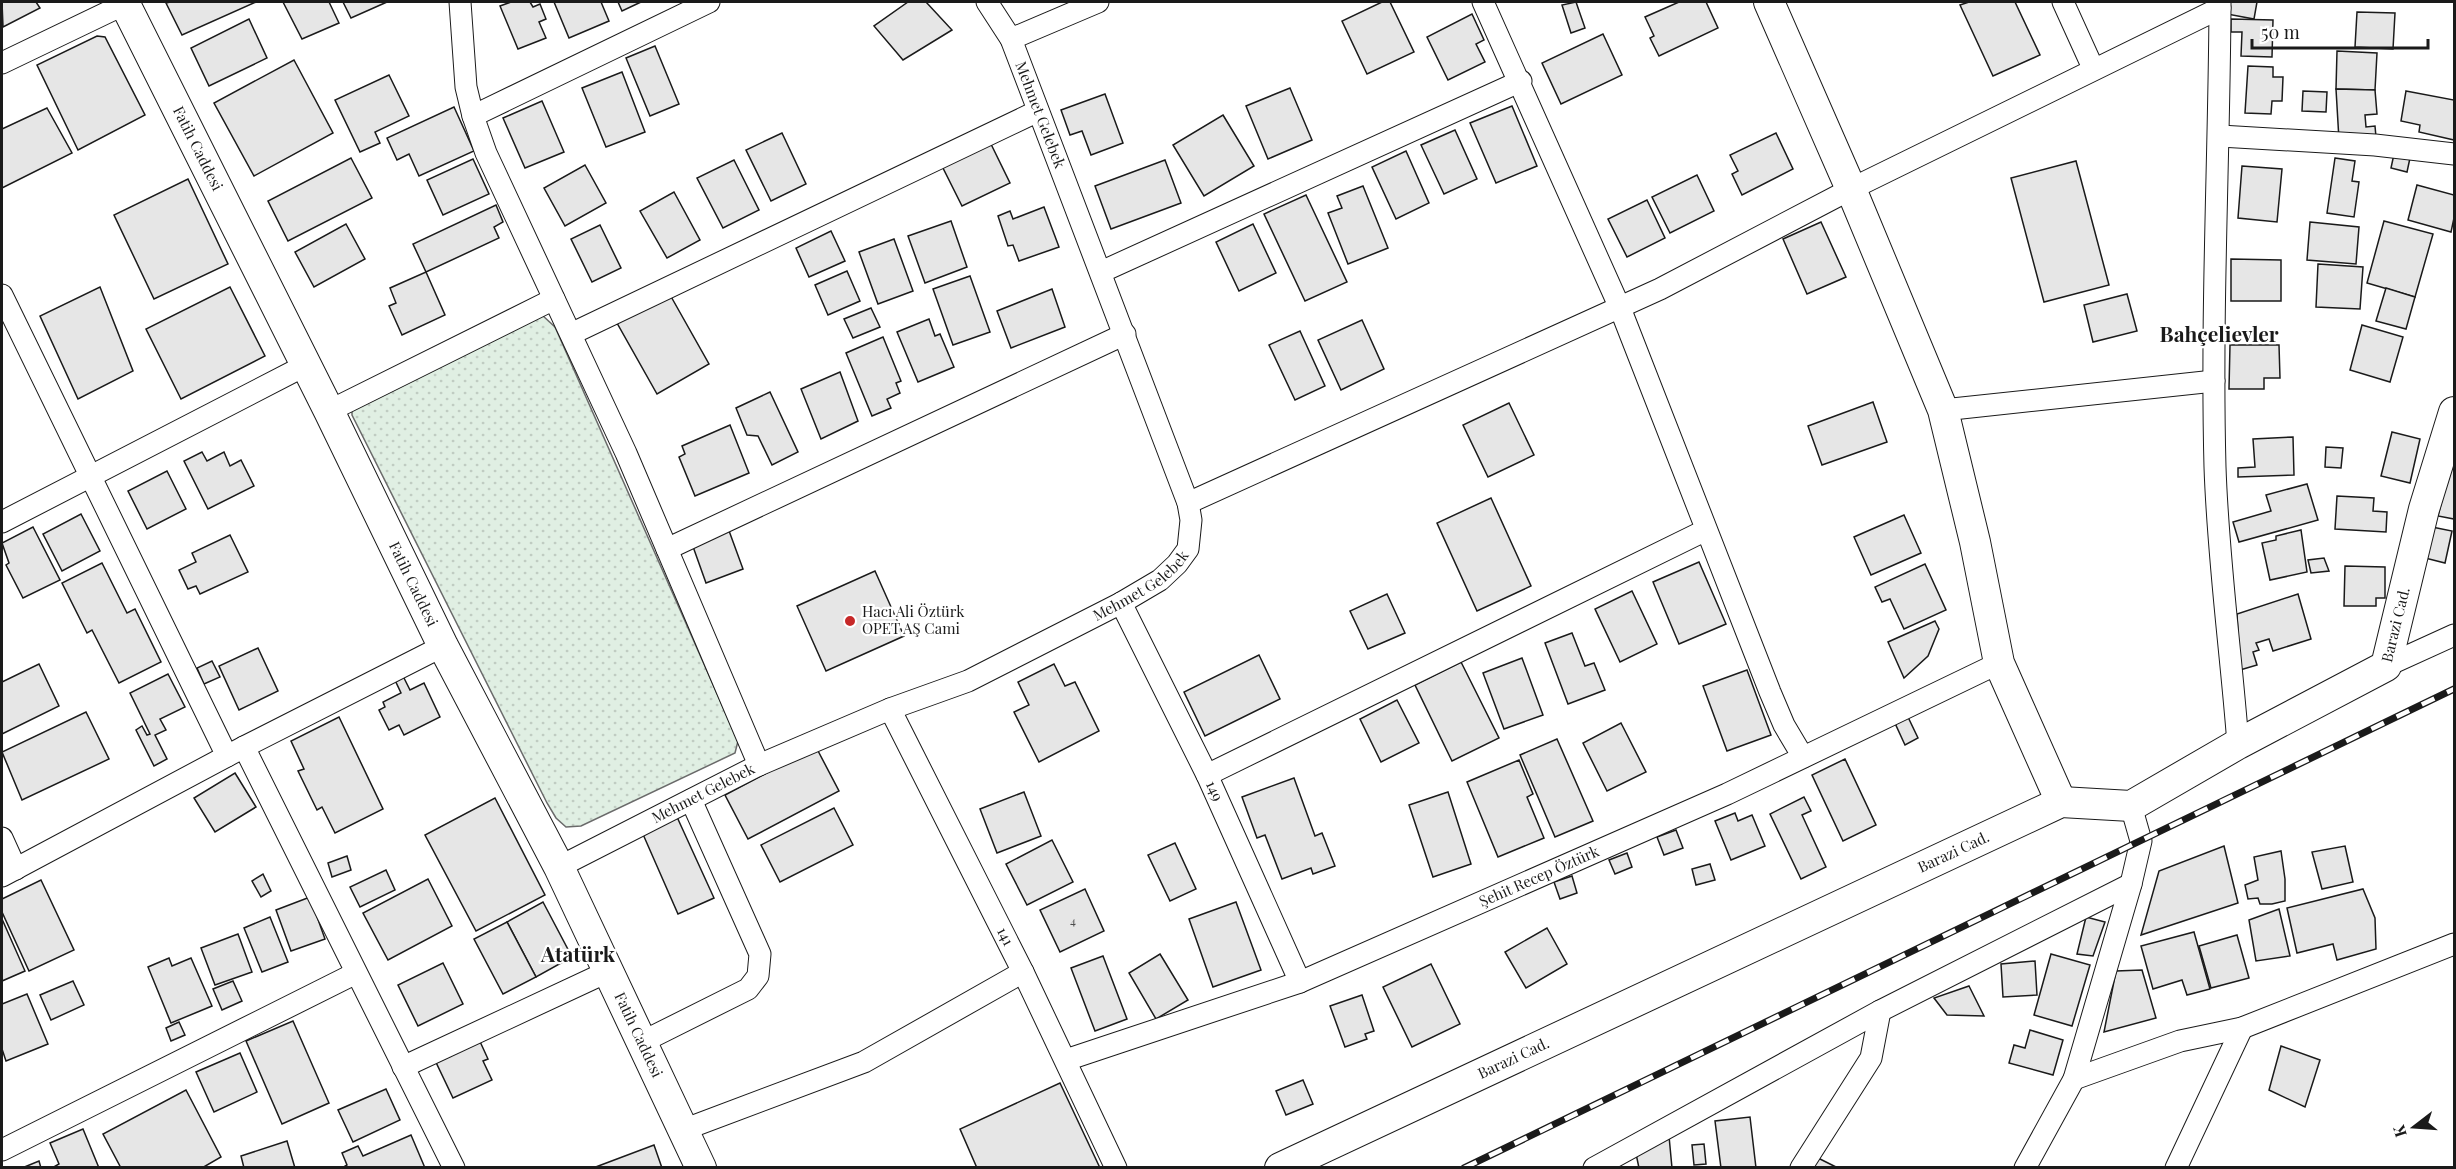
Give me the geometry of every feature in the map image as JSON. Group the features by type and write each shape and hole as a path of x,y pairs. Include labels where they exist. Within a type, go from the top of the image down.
{"street":[{"path":"2,63 126,2"},
{"name":"Fatih Caddesi","path":"126,2 443,646 559,867 700,1167"},
{"path":"460,2 466,87 486,153 626,453 759,765"},
{"path":"473,116 709,2"},
{"name":"Mehmet Gelebek","path":"559,867 759,765 891,709 968,681 1121,603 1160,580 1177,564 1188,549 1191,520 1188,503 1011,39 987,2"},
{"path":"1011,39 1098,2"},
{"path":"1484,2 1620,308 1770,692 1784,725 1803,757"},
{"path":"1769,2 1851,189 1943,410 1975,542 1999,663 2061,802"},
{"path":"2063,2 2093,68"},
{"path":"1188,503 1660,289 1851,189 2220,5 2220,136 2214,381 2215,471 2238,744"},
{"path":"1101,272 1521,81"},
{"path":"571,334 1038,111"},
{"path":"2220,136 2375,146 2454,154"},
{"path":"2,295 90,477 356,973 454,1167"},
{"path":"329,411 554,299"},
{"path":"667,549 1125,334"},
{"path":"2,522 306,365"},
{"path":"1943,410 2214,381"},
{"name":"Barazi Cad.","path":"1280,1167 2061,802 2131,806 2238,744 2386,666 2424,509 2454,412"},
{"path":"1207,775 1706,530"},
{"name":"149","path":"1121,603 1207,775 1300,982"},
{"path":"2386,666 2454,635"},
{"path":"2,838 9,872 236,751 443,646"},
{"name":"Şehit Recep Öztürk","path":"1066,1060 1300,982 1726,794 1999,663"},
{"name":"141","path":"891,709 1023,972 1116,1167"},
{"path":"642,1042 748,989 758,976 760,954 691,800"},
{"path":"2025,1167 2074,1079 2131,884 2141,841 2131,806"},
{"path":"1594,1167 1881,1011 2131,884"},
{"path":"2074,1079 2180,1041 2242,1028 2454,944"},
{"path":"403,1067 609,971"},
{"path":"683,1130 864,1062 1023,972"},
{"path":"2,1150 356,973"},
{"path":"1801,1167 1871,1058 1881,1011"},
{"path":"2176,1167 2242,1028"}],"green space":[{"path":"542,315 555,327 738,741 735,753 581,826 566,827 556,818 547,803 352,415 352,407"}],"building":[{"path":"2,2 36,2 40,8 3,27"},
{"path":"256,2 182,35 166,3"},
{"path":"283,2 329,2 339,23 302,39"},
{"path":"343,2 387,2 351,18"},
{"path":"511,2 530,2 533,7 540,4 546,19 539,22 546,38 518,49 500,6"},
{"path":"554,2 601,2 609,21 569,38"},
{"path":"618,2 641,2 622,11"},
{"path":"908,2 926,2 952,30 903,60 874,26"},
{"path":"1382,2 1390,2 1414,52 1367,74 1342,21"},
{"path":"1576,2 1585,28 1571,33 1562,5"},
{"path":"1679,2 1706,2 1718,28 1659,56 1650,38 1654,36 1645,17"},
{"path":"1969,2 2015,2 2040,55 1993,76 1960,5"},
{"path":"2230,2 2257,2 2254,19 2227,14"},
{"path":"2357,12 2395,13 2393,49 2355,47"},
{"path":"1472,14 1484,40 1476,44 1485,62 1448,80 1427,37"},
{"path":"249,19 267,58 209,86 191,48"},
{"path":"2231,19 2273,20 2272,57 2241,56 2242,32 2231,32"},
{"path":"1603,34 1622,75 1561,104 1542,63"},
{"path":"97,36 105,37 145,115 78,150 37,65"},
{"path":"655,46 679,104 650,116 626,58"},
{"path":"2337,51 2377,53 2375,90 2336,89"},
{"path":"294,60 333,133 254,176 214,103"},
{"path":"2248,66 2273,67 2273,77 2283,77 2282,101 2272,101 2271,114 2245,113"},
{"path":"622,72 645,132 606,147 582,88"},
{"path":"389,75 409,116 375,132 380,143 360,152 335,100"},
{"path":"1290,88 1312,140 1268,159 1246,106"},
{"path":"2336,89 2375,90 2377,114 2365,115 2366,127 2375,126 2376,137 2339,140"},
{"path":"2303,91 2327,92 2326,112 2302,111"},
{"path":"2406,91 2454,100 2454,140 2419,132 2420,125 2401,121"},
{"path":"1105,94 1123,143 1091,155 1082,131 1070,135 1061,110"},
{"path":"542,101 564,152 525,168 503,118"},
{"path":"1512,106 1537,166 1496,183 1470,123"},
{"path":"454,107 474,151 419,176 409,154 397,160 387,138"},
{"path":"47,108 72,153 2,188 2,129"},
{"path":"1223,115 1254,166 1204,196 1173,145"},
{"path":"1455,130 1477,179 1444,194 1421,145"},
{"path":"782,133 806,184 771,201 746,150"},
{"path":"1776,133 1793,169 1742,195 1732,174 1738,171 1730,155"},
{"path":"988,138 1010,183 962,206 940,162"},
{"path":"1406,151 1429,203 1396,219 1372,167"},
{"path":"2394,154 2410,158 2407,172 2391,168"},
{"path":"351,158 372,198 288,241 268,201"},
{"path":"2335,158 2355,161 2352,181 2359,182 2354,217 2327,213"},
{"path":"473,159 489,194 443,215 427,180"},
{"path":"734,160 759,210 723,228 697,178"},
{"path":"1165,160 1181,203 1111,229 1095,186"},
{"path":"2076,161 2109,285 2044,302 2011,178"},
{"path":"585,165 606,203 565,226 544,188"},
{"path":"2242,166 2282,169 2277,222 2238,218"},
{"path":"1697,175 1714,211 1670,233 1652,197"},
{"path":"188,179 228,264 154,299 114,215"},
{"path":"2417,185 2454,195 2454,218 2451,232 2408,220"},
{"path":"1363,186 1388,248 1348,264 1328,213 1342,208 1337,196"},
{"path":"674,192 700,240 667,258 640,211"},
{"path":"1306,195 1347,282 1305,301 1264,214"},
{"path":"1647,200 1665,238 1627,257 1608,219"},
{"path":"496,205 503,222 494,227 499,238 426,272 413,244"},
{"path":"1044,207 1059,247 1019,261 1013,245 1008,246 998,216 1010,211 1013,219"},
{"path":"951,221 967,267 925,283 908,236"},
{"path":"2384,221 2433,234 2415,297 2367,283"},
{"path":"1821,222 1846,277 1807,294 1783,239"},
{"path":"2310,222 2359,227 2356,264 2307,260"},
{"path":"346,224 365,259 314,287 295,252"},
{"path":"1253,224 1276,273 1239,291 1216,242"},
{"path":"600,225 621,268 592,282 571,239"},
{"path":"831,231 845,261 809,277 796,248"},
{"path":"894,239 913,291 878,304 859,252"},
{"path":"2231,259 2281,260 2281,301 2231,301"},
{"path":"2318,264 2363,267 2360,309 2316,307"},
{"path":"847,271 860,301 828,315 815,285"},
{"path":"426,272 445,315 402,335 389,306 396,303 390,288"},
{"path":"970,276 990,332 953,345 933,289"},
{"path":"100,287 133,371 78,399 40,316"},
{"path":"230,287 265,356 181,399 146,329"},
{"path":"2386,288 2415,297 2406,329 2376,321"},
{"path":"1052,289 1065,327 1011,348 997,311"},
{"path":"669,293 709,364 657,394 617,323"},
{"path":"2127,294 2137,331 2093,342 2084,305"},
{"path":"871,308 880,327 853,338 844,319"},
{"path":"929,319 935,336 940,334 954,367 918,382 897,332"},
{"path":"1362,320 1384,369 1341,390 1318,340"},
{"path":"2362,325 2403,337 2390,382 2350,370"},
{"path":"1300,331 1325,386 1295,400 1269,345"},
{"path":"883,337 901,381 896,383 900,393 887,399 891,408 872,416 846,353"},
{"path":"2230,345 2279,345 2280,378 2264,378 2264,389 2229,389"},
{"path":"840,372 858,421 821,439 801,389"},
{"path":"770,392 798,452 772,465 758,436 747,435 736,408"},
{"path":"1873,402 1887,442 1822,465 1808,426"},
{"path":"1509,403 1534,455 1488,477 1463,425"},
{"path":"730,425 749,473 695,496 679,457 685,454 682,446"},
{"path":"2392,432 2420,439 2410,483 2381,476"},
{"path":"2293,437 2294,475 2238,477 2238,468 2255,467 2253,439"},
{"path":"2326,447 2343,448 2341,468 2325,467"},
{"path":"202,452 207,461 224,452 230,466 241,460 254,486 208,509 184,461"},
{"path":"2454,452 2454,519 2438,516"},
{"path":"167,471 186,509 147,529 128,491"},
{"path":"2307,484 2318,520 2239,542 2233,522 2271,511 2266,495"},
{"path":"2337,496 2374,498 2373,511 2387,512 2386,532 2335,529"},
{"path":"1491,498 1531,586 1477,611 1437,523"},
{"path":"81,514 100,551 62,571 43,534"},
{"path":"1904,515 1921,553 1871,575 1854,537"},
{"path":"33,527 60,580 23,598 6,565 9,563 2,543"},
{"path":"2432,527 2452,531 2445,563 2425,558"},
{"path":"728,528 743,569 706,583 691,541"},
{"path":"2301,530 2307,572 2270,580 2262,543 2276,540 2276,536"},
{"path":"230,535 248,572 200,594 196,586 188,589 179,570 196,562 192,553"},
{"path":"2324,558 2329,571 2311,573 2308,560"},
{"path":"1699,562 1726,624 1679,644 1653,582"},
{"path":"102,563 127,613 135,609 161,662 119,683 92,630 87,633 62,583"},
{"path":"1925,564 1946,610 1904,629 1890,599 1882,602 1875,587"},
{"path":"2345,566 2385,567 2385,598 2376,598 2376,606 2344,606"},
{"name":"Hacı Ali Öztürk OPET AŞ Cami","path":"875,571 904,636 826,671 797,606"},
{"path":"1632,591 1657,644 1620,662 1595,609"},
{"path":"1387,594 1405,633 1368,649 1350,611"},
{"path":"2298,594 2311,639 2273,651 2269,639 2256,643 2259,650 2253,652 2257,665 2240,670 2237,614"},
{"path":"1935,621 1939,629 1928,656 1904,678 1888,642"},
{"path":"1572,633 1585,666 1594,663 1605,690 1568,704 1545,643"},
{"path":"258,648 278,691 239,710 219,666"},
{"path":"1259,655 1280,699 1205,736 1184,692"},
{"path":"1522,658 1543,715 1504,729 1483,673"},
{"path":"212,661 220,677 204,684 197,668"},
{"path":"1461,662 1499,738 1452,761 1415,685"},
{"path":"39,664 59,706 2,734 2,682"},
{"path":"1054,664 1065,686 1075,682 1099,731 1039,762 1014,712 1029,705 1018,682"},
{"path":"1747,670 1771,735 1727,751 1703,686"},
{"path":"168,674 185,707 160,719 166,730 155,735 167,759 154,766 136,730 142,726 147,735 150,734 130,693"},
{"path":"402,674 410,690 424,683 440,717 404,735 399,725 389,730 379,710 385,707 383,702 401,693 394,678"},
{"path":"1397,700 1419,743 1381,762 1360,719"},
{"path":"86,712 109,759 22,800 2,752"},
{"path":"1907,715 1918,738 1905,745 1894,721"},
{"path":"339,717 383,809 335,833 322,807 317,810 298,771 304,769 291,741"},
{"path":"1621,723 1646,772 1607,791 1583,743"},
{"path":"1557,739 1593,821 1555,837 1520,755"},
{"path":"816,747 839,791 748,839 725,795"},
{"path":"1845,759 1876,825 1843,841 1812,775"},
{"path":"1519,760 1533,794 1527,797 1544,838 1498,857 1467,782"},
{"path":"235,773 256,807 215,832 194,798"},
{"path":"1294,778 1315,836 1322,833 1335,866 1313,874 1311,868 1282,879 1265,835 1257,838 1242,797"},
{"path":"1024,792 1041,836 997,853 980,809"},
{"path":"1448,792 1471,864 1433,877 1409,805"},
{"path":"1804,797 1811,811 1802,815 1826,867 1801,879 1770,814"},
{"path":"495,798 545,895 476,931 425,835"},
{"path":"834,808 853,845 780,882 761,845"},
{"path":"1735,813 1738,821 1752,815 1765,846 1731,860 1715,821"},
{"path":"677,817 714,898 678,914 642,832"},
{"path":"1676,830 1683,848 1664,855 1657,837"},
{"path":"1052,840 1073,882 1027,905 1006,864"},
{"path":"1175,843 1196,889 1170,901 1148,855"},
{"path":"2224,846 2238,903 2141,935 2159,871"},
{"path":"2345,846 2353,882 2322,889 2312,852"},
{"path":"2281,851 2285,901 2260,904 2258,898 2248,899 2245,885 2258,880 2254,857"},
{"path":"1627,853 1632,867 1615,874 1609,860"},
{"path":"347,856 351,870 332,877 328,863"},
{"path":"1710,864 1715,880 1696,885 1692,869"},
{"path":"386,870 395,890 360,907 350,887"},
{"path":"263,874 271,891 261,897 252,881"},
{"path":"1572,876 1577,893 1560,899 1554,882"},
{"path":"428,879 452,926 388,960 363,913"},
{"path":"41,880 74,950 29,971 2,912 2,899"},
{"path":"1085,889 1104,931 1060,952 1040,910"},
{"path":"2363,889 2375,918 2376,949 2337,960 2333,944 2297,953 2287,908"},
{"path":"310,897 325,939 291,951 276,910"},
{"path":"543,902 572,957 536,977 507,922"},
{"path":"1236,902 1261,970 1213,987 1189,919"},
{"path":"2279,909 2290,956 2256,961 2249,920"},
{"path":"270,917 288,962 262,972 244,928"},
{"path":"2086,917 2105,922 2093,956 2077,954"},
{"path":"2,919 25,971 2,981"},
{"path":"507,922 536,977 503,994 474,939"},
{"path":"1547,928 1567,964 1526,988 1505,952"},
{"path":"2194,932 2210,989 2187,995 2182,980 2153,989 2141,946"},
{"path":"238,934 252,972 215,985 201,948"},
{"path":"2237,935 2249,978 2211,988 2199,946"},
{"path":"1160,954 1188,1000 1156,1019 1129,973"},
{"path":"2051,954 2090,965 2072,1026 2034,1015"},
{"path":"1103,956 1127,1019 1095,1031 1071,968"},
{"path":"169,958 172,966 191,958 212,1006 171,1023 148,967"},
{"path":"2035,961 2037,995 2003,997 2001,964"},
{"path":"443,963 463,1004 418,1026 398,985"},
{"path":"1431,964 1460,1024 1412,1047 1383,987"},
{"path":"2142,970 2156,1018 2104,1032 2116,971"},
{"path":"73,981 84,1005 51,1020 40,995"},
{"path":"233,981 242,1001 222,1010 213,989"},
{"path":"1969,986 1984,1016 1947,1015 1934,998"},
{"path":"27,994 48,1044 6,1061 2,1049 2,1004"},
{"path":"1362,995 1374,1031 1365,1034 1367,1039 1345,1047 1330,1006"},
{"path":"293,1021 329,1103 282,1124 246,1041"},
{"path":"179,1022 185,1035 171,1041 166,1028"},
{"path":"2030,1030 2063,1040 2053,1075 2009,1063 2014,1045 2025,1048"},
{"path":"477,1035 488,1059 483,1061 492,1080 453,1098 433,1056"},
{"path":"2281,1046 2320,1060 2305,1107 2269,1090"},
{"path":"240,1053 257,1092 214,1112 196,1072"},
{"path":"1303,1080 1313,1104 1286,1115 1276,1091"},
{"path":"1060,1083 1100,1168 977,1168 960,1129"},
{"path":"386,1089 400,1120 353,1142 338,1110"},
{"path":"186,1090 221,1157 202,1168 121,1168 103,1134"},
{"path":"1750,1117 1756,1168 1721,1168 1715,1121"},
{"path":"83,1129 99,1168 52,1168 59,1164 50,1143"},
{"path":"411,1135 425,1168 342,1168 347,1165 342,1153 358,1146 363,1156"},
{"path":"1669,1136 1672,1168 1639,1168 1635,1149"},
{"path":"287,1141 295,1168 244,1168 241,1156"},
{"path":"1704,1144 1706,1164 1694,1165 1692,1145"},
{"path":"654,1145 662,1168 593,1168"},
{"path":"1816,1157 1838,1168 1809,1168"},
{"path":"39,1161 41,1168 22,1168"}],"railway":[{"path":"1464,1168 2454,689"}],"place":[{"name":"Hacı Ali Öztürk OPET AŞ Cami","path":"850,621"}],"district":[{"name":"Bahçelievler","path":"2219,335"},
{"name":"Atatürk","path":"578,955"}]}
